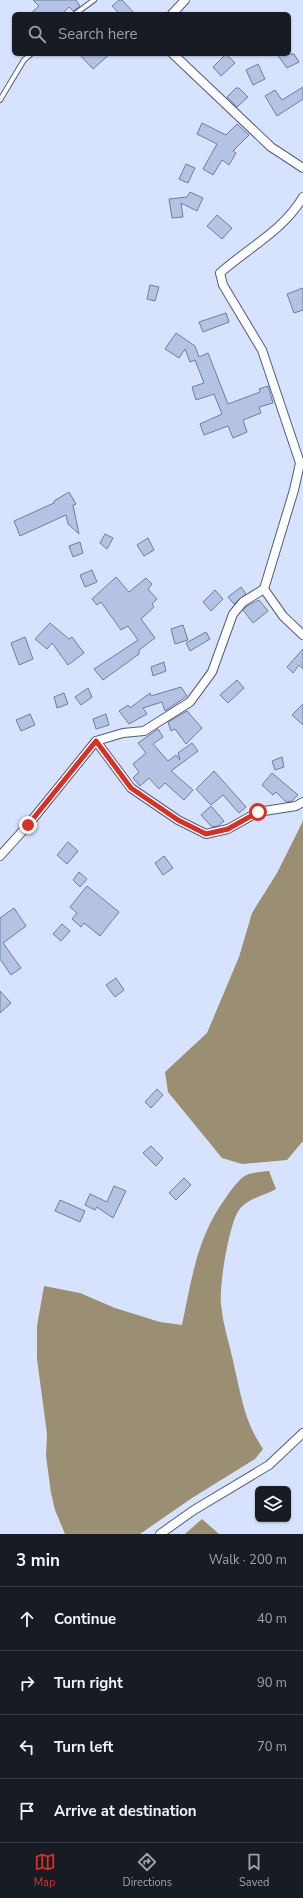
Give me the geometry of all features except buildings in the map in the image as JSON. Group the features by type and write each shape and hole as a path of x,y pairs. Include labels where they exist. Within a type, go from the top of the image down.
{"street":[{"path":"174,12 185,0"},
{"path":"175,56 271,147 303,168"},
{"path":"0,856 28,825 96,741 123,733 144,731 190,702 212,672 234,614 243,602 264,589 294,490 300,463 262,350 223,285 220,273 240,255 282,225 303,197"},
{"path":"264,589 283,616 303,635"},
{"path":"96,741 131,788 178,820 206,834 228,829 258,812 296,806 303,802"},
{"path":"160,1534 194,1510 269,1465 303,1433"}],"lane":[{"path":"78,12 94,0"},
{"path":"0,100 24,60 29,56"}],"shaded area":[{"path":"303,821 303,1141 287,1160 242,1164 222,1158 168,1092 165,1072 207,1033 239,957 252,913 277,873"},
{"path":"269,1171 276,1189 247,1203 239,1210 235,1217 228,1241 221,1295 223,1321 242,1401 248,1420 263,1449 255,1459 192,1498 140,1534 65,1534 55,1510 51,1493 46,1456 47,1434 37,1359 37,1326 44,1286 80,1293 115,1308 160,1322 182,1325 197,1258 202,1242 217,1211 232,1189 243,1177 252,1173"},
{"path":"202,1519 219,1534 185,1534"}],"route":[{"path":"28,825 96,741 131,788 178,820 206,834 228,829 258,812"}]}
